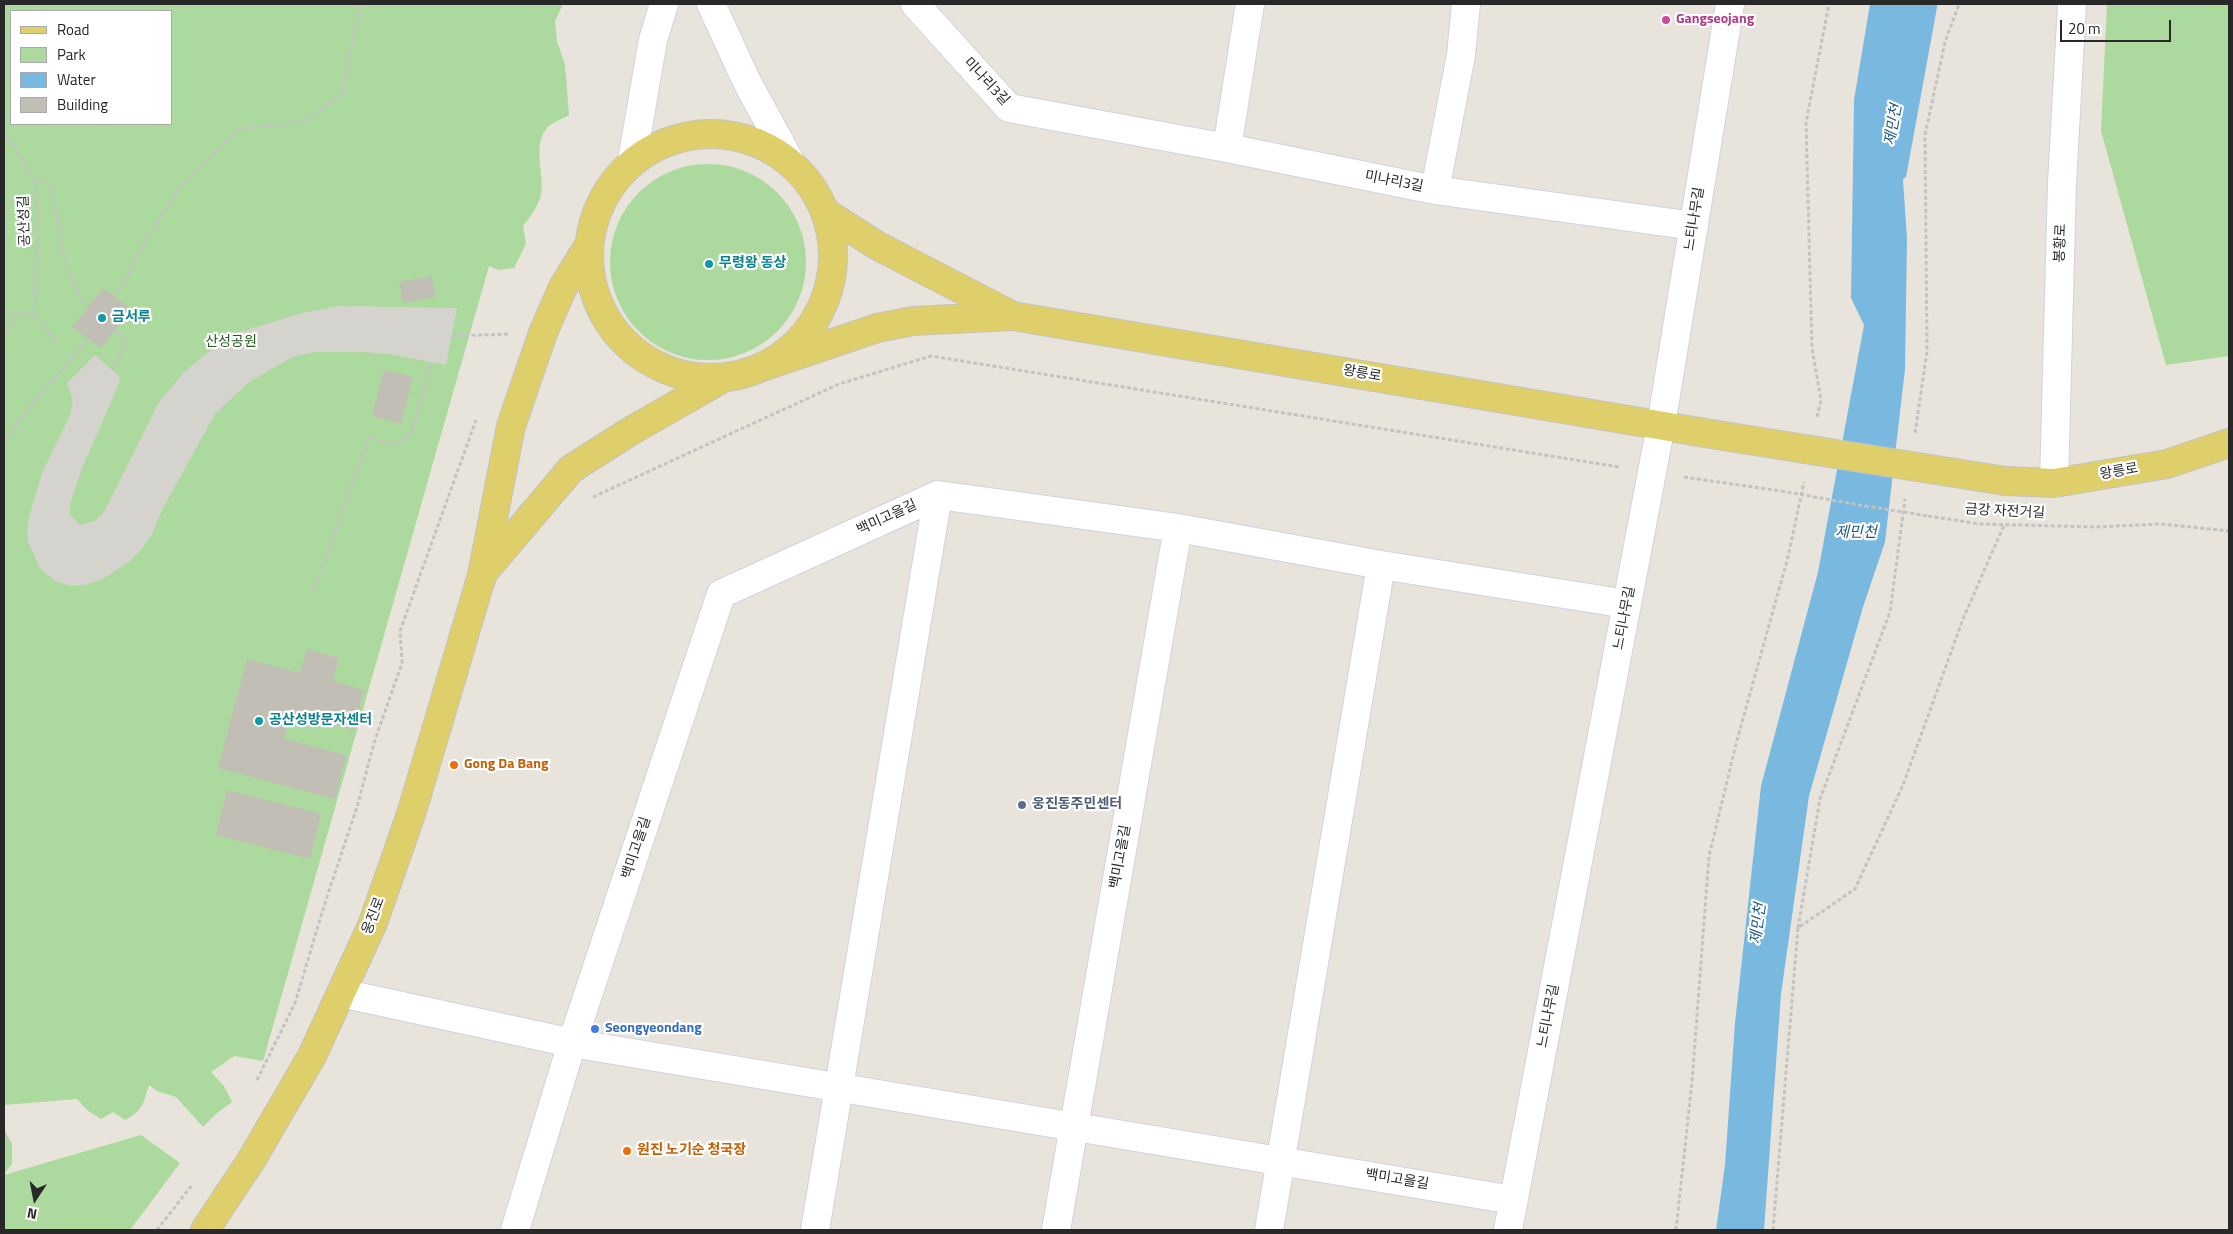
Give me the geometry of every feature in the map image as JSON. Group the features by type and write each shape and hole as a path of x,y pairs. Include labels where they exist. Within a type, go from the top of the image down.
{"main road":[{"path":"725,377 689,375 652,363 623,341 602,311 591,280 589,245 596,214 610,185 632,161 662,144 694,134 729,135 762,144 791,163 811,186 826,213 833,248 830,284 817,318 796,344 762,367"},
{"path":"826,213 878,246 1013,316"},
{"name":"웅진로","path":"205,1230 252,1160 312,1056 373,923 412,810 482,574 511,426 543,333 563,287 589,245"},
{"path":"482,574 571,469 629,432 725,377 762,367 877,328 913,321 1013,316"},
{"name":"왕릉로","path":"1013,316 1711,434 2005,481 2054,483 2167,464 2229,443"}],"street":[{"path":"632,161 653,40 664,4"},
{"path":"711,4 747,82 791,163"},
{"name":"미나리3길","path":"915,4 1009,108 1227,148 1435,190 1461,55 1466,4"},
{"path":"1227,148 1250,4"},
{"name":"느티나무길","path":"1508,1230 1662,425 1730,4"},
{"name":"봉황로","path":"2054,483 2062,183 2072,4"},
{"path":"1435,190 1694,226"},
{"path":"938,495 1178,528 1381,565 1627,604"},
{"name":"백미고을길","path":"515,1230 572,1043 721,594 938,495"},
{"name":"백미고을길","path":"815,1230 938,495"},
{"name":"백미고을길","path":"1056,1230 1178,528"},
{"path":"1269,1230 1381,565"},
{"name":"백미고을길","path":"341,993 572,1043 840,1086 1513,1200"}],"path":[{"path":"115,296 128,276 135,258 179,188 240,129 306,121 342,94 360,4"},
{"path":"1816,420 1820,400 1812,348 1806,122 1829,4"},
{"name":"공산성길","path":"4,135 14,146 34,180 39,219 34,315"},
{"path":"34,180 43,181 52,189 64,259 72,282 87,307"},
{"path":"4,312 34,315 57,343"},
{"path":"4,338 17,314"},
{"path":"111,369 120,356 125,339 116,329"},
{"path":"452,336 543,333"},
{"path":"4,446 20,419 68,365 87,338"},
{"path":"313,592 369,437 395,445 412,433 432,362"},
{"path":"1676,1230 1692,1082 1709,856 1736,744 1788,557 1804,479"},
{"name":"금강 자전거길","path":"1781,492 1980,524 2095,527 2161,524 2229,531"},
{"path":"1773,1230 1798,928 1855,889 1903,785 1963,619 2004,525"}],"green space":[{"name":"산성공원","path":"4,4 563,4 555,21 557,41 565,65 569,115 548,127 542,137 539,153 542,178 541,195 536,208 523,226 526,244 514,268 499,270 489,266 263,1061 234,1056 211,1072 224,1086 232,1102 203,1127 176,1097 157,1091 149,1085 144,1101 139,1109 125,1120 113,1112 101,1119 87,1110 77,1099 4,1105"},
{"path":"2107,4 2229,4 2229,356 2166,365 2101,131"},
{"path":"708,164 736,168 754,176 770,186 784,200 802,234 806,262 802,290 794,308 784,324 770,338 736,356 708,360 680,356 662,348 646,338 632,324 614,290 610,262 614,234 622,216 632,200 646,186 680,168"},
{"path":"4,1129 12,1144 12,1164 4,1174"},
{"path":"141,1135 180,1163 130,1230 4,1230 4,1175"}],"shaded area":[{"path":"338,306 457,308 446,365 389,354 359,352 315,352 292,357 248,383 215,414 164,506 151,536 129,562 101,580 85,585 70,586 55,581 40,568 28,542 29,517 42,473 70,415 73,400 67,383 95,355 120,377 118,386 83,466 70,504 70,515 80,525 95,521 103,514 158,404 183,373 207,353 237,333 302,313"}],"water":[{"name":"제민천","path":"1870,4 1932,4 1902,165 1907,239 1905,369 1885,542 1863,607 1809,796 1781,994 1764,1230 1716,1230 1725,1165 1735,1023 1761,786 1818,572 1864,325 1851,298 1854,100"}],"building":[{"path":"432,276 436,297 403,303 399,282"},
{"name":"금서루","path":"103,288 131,309 101,348 72,327"},
{"path":"384,370 413,377 401,424 372,416"},
{"name":"공산성방문자센터","path":"307,649 339,658 333,681 364,690 354,730 291,713 284,739 346,755 335,799 218,768 247,659 300,673"},
{"path":"227,790 321,814 310,859 216,835"}],"waterway":[{"name":"제민천","path":"1901,174 1932,4"}],"place":[{"name":"Gangseojang","path":"1666,20"},
{"name":"무령왕 동상","path":"709,264"},
{"name":"금서루","path":"102,318"},
{"name":"공산성방문자센터","path":"259,721"},
{"name":"Gong Da Bang","path":"454,765"},
{"name":"웅진동주민센터","path":"1022,805"},
{"name":"Seongyeondang","path":"595,1029"},
{"name":"원진 노기순 청국장","path":"627,1151"}]}
